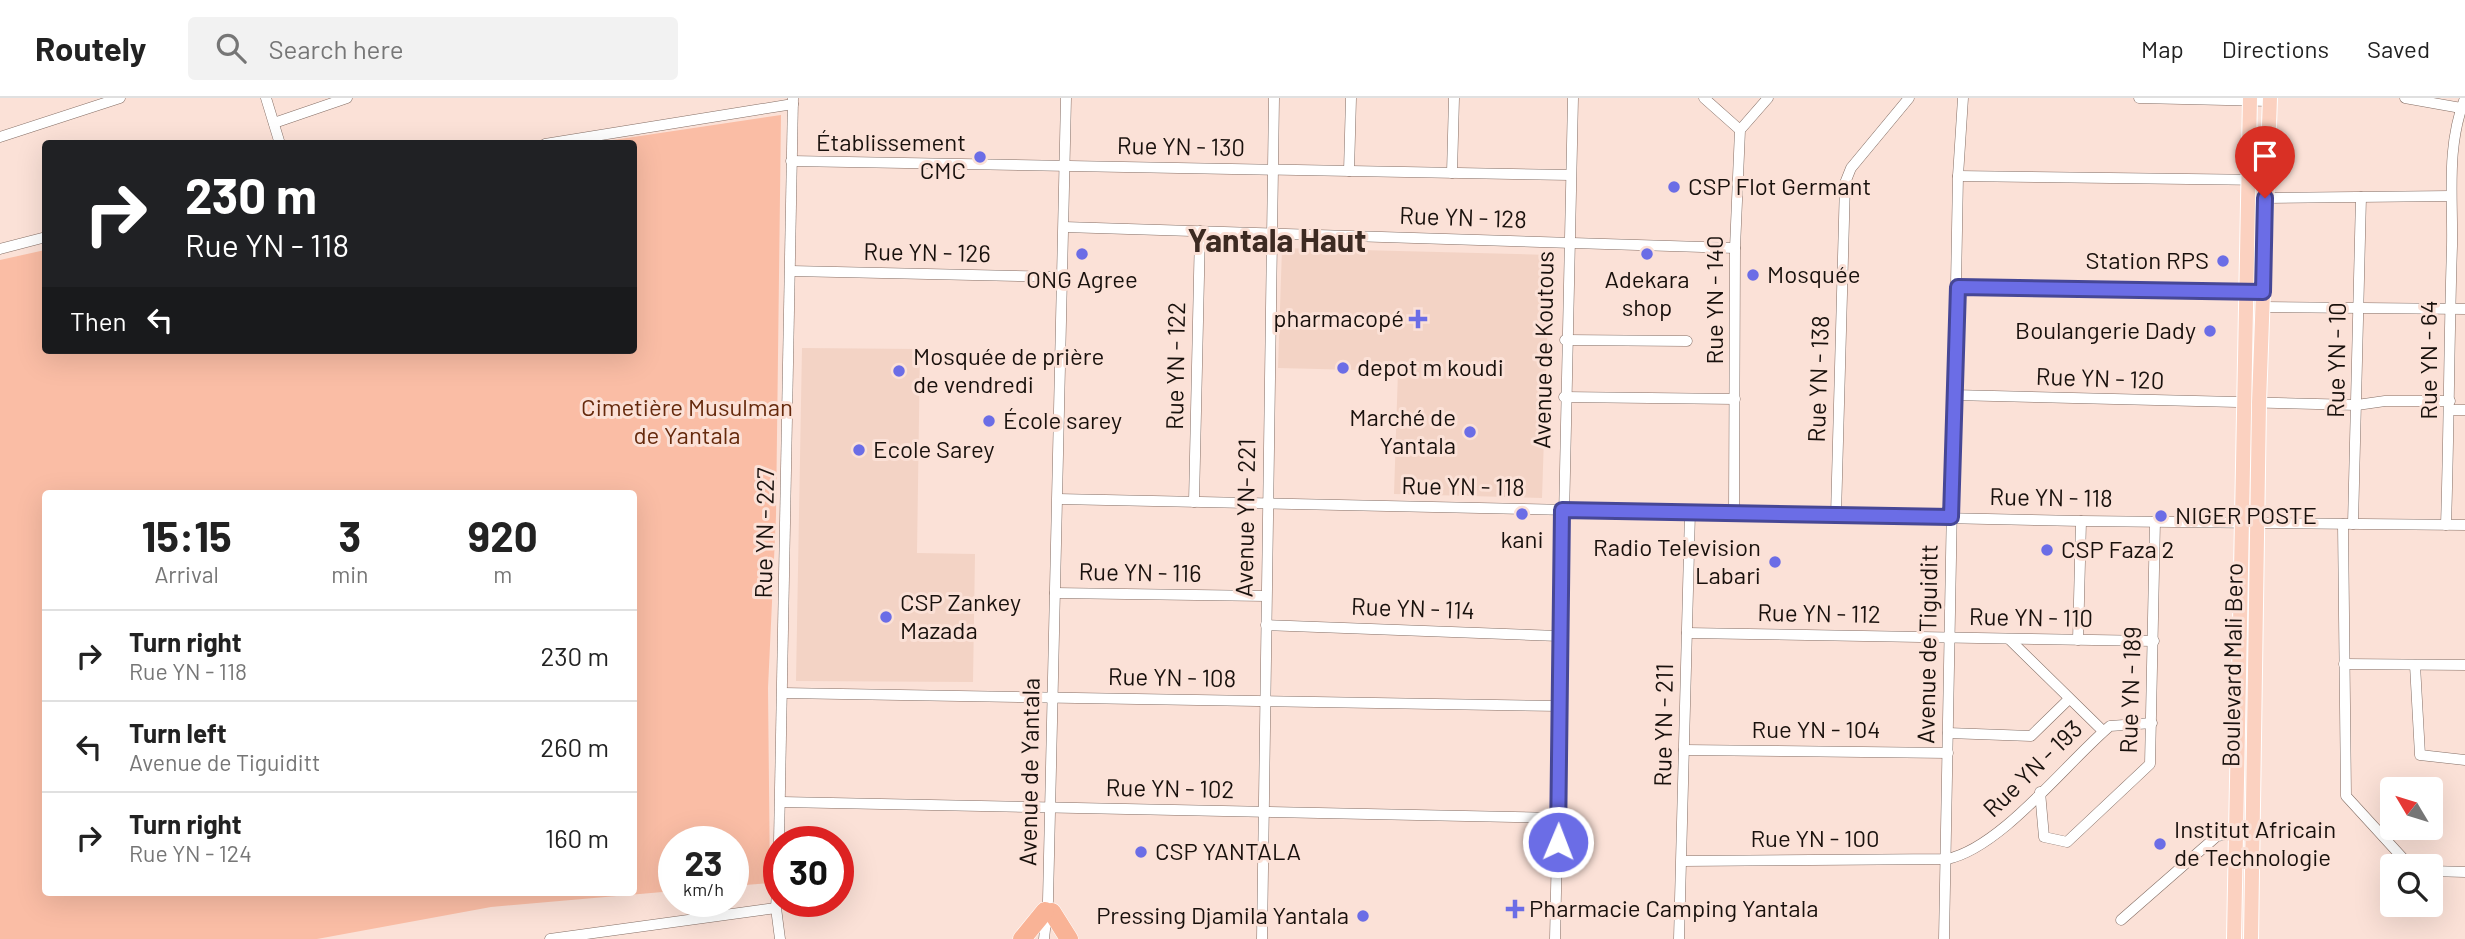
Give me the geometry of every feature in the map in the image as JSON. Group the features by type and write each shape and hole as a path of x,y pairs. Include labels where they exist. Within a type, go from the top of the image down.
{"highway":[{"path":"1022,939 1048,908 1069,939"}],"main road":[{"name":"Boulevard Mali Bero","path":"2250,99 2248,292 2252,403 2251,939"},
{"name":"Boulevard Mali Bero","path":"2252,403 2263,307 2269,100"},
{"name":"Boulevard Mali Bero","path":"2234,939 2251,523"}],"street":[{"path":"0,137 120,98"},
{"path":"266,98 279,140"},
{"path":"274,123 347,98"},
{"name":"Avenue de Yantala","path":"1050,939 1048,908 1052,697 1066,98"},
{"name":"Avenue YN- 221","path":"1262,939 1273,98"},
{"path":"1349,171 1351,98"},
{"path":"1452,173 1454,98"},
{"name":"Avenue de Koutous","path":"1555,939 1565,340 1573,98"},
{"path":"1704,98 1740,130 1768,98"},
{"name":"Rue YN - 138","path":"1836,515 1845,183 1851,168 1909,98"},
{"name":"Avenue de Tiguiditt","path":"1944,939 1948,859 1958,176 1963,98"},
{"path":"2139,98 2269,100"},
{"path":"2405,98 2463,103"},
{"path":"568,140 793,101"},
{"name":"Rue YN - 227","path":"780,826 793,101"},
{"name":"Rue YN - 64","path":"2446,525 2450,406 2451,149 2463,103"},
{"name":"Rue YN - 140","path":"1734,513 1735,248 1740,130"},
{"name":"Rue YN - 130","path":"791,161 1570,175"},
{"path":"1958,176 2266,180"},
{"path":"2265,198 2451,196"},
{"name":"Rue YN - 10","path":"2361,197 2357,405 2348,524 2344,664 2346,796 2399,854"},
{"name":"Rue YN - 128","path":"1064,227 1735,248"},
{"name":"Rue YN - 122","path":"1194,502 1200,231"},
{"path":"0,249 42,238"},
{"name":"Rue YN - 126","path":"791,271 1063,277"},
{"path":"1958,287 2263,292"},
{"path":"2263,307 2465,309"},
{"path":"1565,340 1687,341"},
{"name":"Rue YN - 120","path":"1954,396 2357,405 2385,401 2450,406 2465,410"},
{"path":"1564,397 1735,399"},
{"name":"Rue YN - 118","path":"1058,499 2081,521 2465,525"},
{"name":"Rue YN - 211","path":"1679,939 1690,512"},
{"path":"2078,640 2081,521"},
{"name":"Rue YN - 189","path":"2040,792 2044,837 2068,841 2149,766 2155,521"},
{"name":"Rue YN - 116","path":"1055,593 1266,596"},
{"name":"Rue YN - 114","path":"1266,625 1559,636"},
{"name":"Rue YN - 112","path":"1687,633 1950,638"},
{"name":"Rue YN - 110","path":"1950,638 2154,642"},
{"path":"2009,639 2103,731"},
{"path":"2344,664 2465,665"},
{"path":"2415,665 2420,755 2465,760"},
{"name":"Rue YN - 108","path":"783,693 1560,706"},
{"path":"1948,733 2031,736 2069,699"},
{"name":"Rue YN - 193","path":"1948,859 1966,855 1978,848 2112,725 2152,723"},
{"name":"Rue YN - 104","path":"1684,750 1948,752"},
{"name":"Rue YN - 102","path":"782,802 1558,818"},
{"path":"2120,920 2217,836 2253,832"},
{"name":"Rue YN - 100","path":"1682,861 1948,859"},
{"path":"2443,871 2465,872"},
{"name":"Avenue de Yantala","path":"1044,939 1048,908"},
{"path":"550,939 763,910"},
{"path":"777,917 780,939"}],"shaded area":[{"name":"Marché de Yantala","path":"1282,248 1550,255 1542,498 1394,494 1398,371 1278,368"},
{"path":"802,348 920,349 917,553 975,554 973,682 796,681"}],"green space":[{"name":"Cimetière Musulman de Yantala","path":"781,115 776,516 768,688 769,826 763,826 763,884 749,885 749,826 658,826 658,892 637,894 637,490 42,490 42,896 617,896 491,907 317,939 0,939 0,260 42,251 42,354 637,354 637,140 613,140"}],"place":[{"name":"Établissement CMC","path":"980,157"},
{"name":"CSP Flot Germant","path":"1674,187"},
{"name":"ONG Agree","path":"1082,254"},
{"name":"Adekara shop","path":"1647,254"},
{"name":"Station RPS","path":"2223,261"},
{"name":"Mosquée","path":"1753,275"},
{"name":"pharmacopé","path":"1418,319"},
{"name":"Boulangerie Dady","path":"2210,331"},
{"name":"depot m koudi","path":"1343,368"},
{"name":"Mosquée de prière de vendredi","path":"899,371"},
{"name":"École sarey","path":"989,421"},
{"name":"Marché de Yantala","path":"1470,432"},
{"name":"Ecole Sarey","path":"859,450"},
{"name":"kani","path":"1522,514"},
{"name":"NIGER POSTE","path":"2161,516"},
{"name":"CSP Faza 2","path":"2047,550"},
{"name":"Radio Television Labari","path":"1775,562"},
{"name":"CSP Zankey Mazada","path":"886,617"},
{"name":"Institut Africain de Technologie","path":"2160,844"},
{"name":"CSP YANTALA","path":"1141,852"},
{"name":"Pharmacie Camping Yantala","path":"1515,909"},
{"name":"Pressing Djamila Yantala","path":"1363,916"}],"district":[{"name":"Yantala Haut","path":"1277,241"}],"route":[{"path":"1558,842 1562,510 1951,517 1958,287 2263,292 2265,198"}]}
